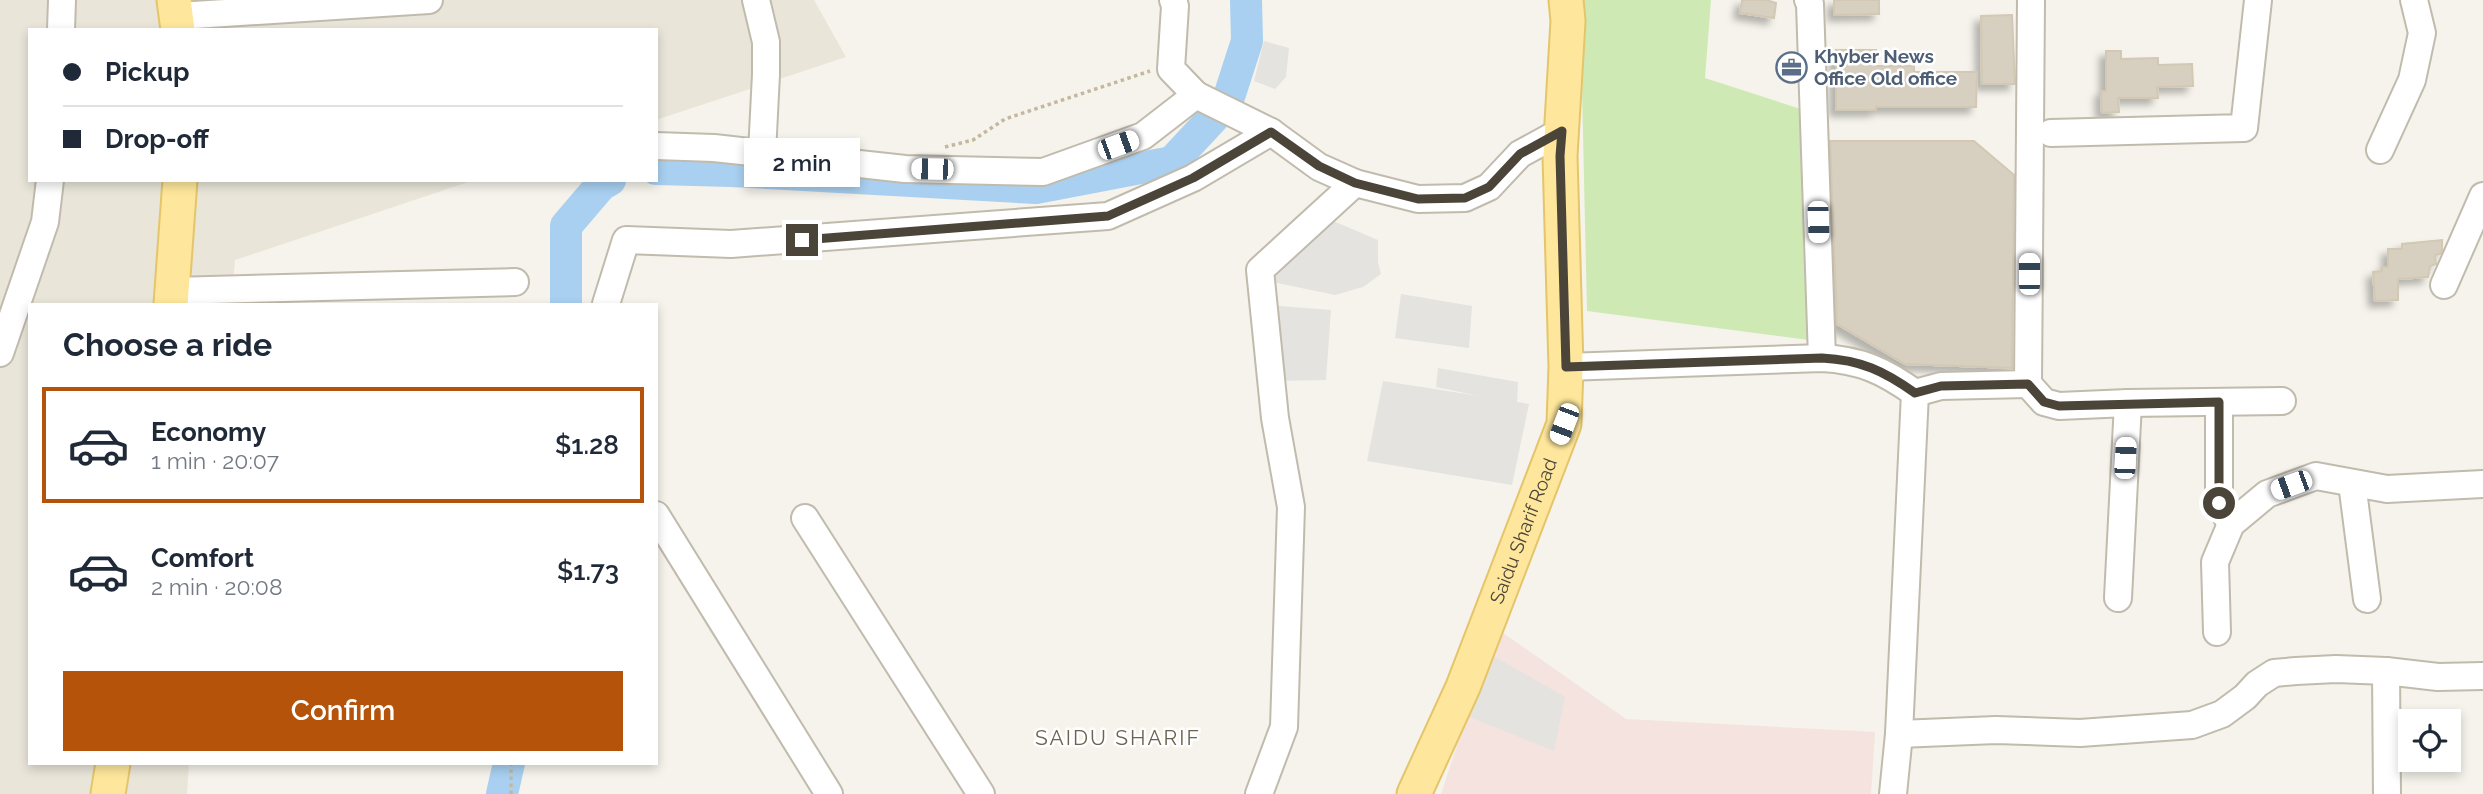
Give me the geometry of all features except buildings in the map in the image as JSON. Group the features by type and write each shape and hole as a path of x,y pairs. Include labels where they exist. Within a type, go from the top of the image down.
{"main road":[{"name":"Saidu Sharif Road","path":"1414,794 1463,687 1564,424 1566,367 1560,156 1568,21 1566,0"},
{"path":"172,298 180,182"},
{"path":"108,794 113,765"}],"street":[{"path":"61,28 62,0"},
{"path":"177,15 429,0"},
{"path":"756,0 766,42 762,153"},
{"path":"1173,0 1175,6 1171,69 1196,95 1270,132 1319,166 1355,183 1418,199 1465,198 1489,187 1520,154 1562,131"},
{"path":"1808,0 1822,358"},
{"path":"2031,0 2028,384 2044,402 2059,406 2128,402 2282,401"},
{"path":"2051,133 2244,128 2258,0"},
{"path":"2380,150 2412,80 2422,33 2414,0"},
{"path":"658,146 714,148 905,169 1043,172 1143,135 1196,95"},
{"path":"606,303 626,240 731,244 1108,216 1193,178 1270,132"},
{"path":"0,353 45,222 50,182"},
{"path":"1259,794 1284,727 1291,507 1275,418 1260,270 1355,183"},
{"path":"2444,285 2483,196"},
{"path":"172,298 515,282"},
{"path":"1566,367 1822,358 1848,359 1869,366 1915,393 1941,386 2028,384"},
{"path":"1893,794 1899,734 1915,393"},
{"path":"2118,598 2128,402"},
{"path":"2219,402 2219,503 2231,524"},
{"path":"2217,632 2215,562 2231,524 2267,494 2316,476 2386,489 2483,484"},
{"path":"2352,482 2367,599"},
{"path":"658,518 830,794"},
{"path":"805,518 981,794"},
{"path":"1899,734 1996,730 2080,733 2192,725 2222,714 2274,673 2336,669 2438,677 2483,676"},
{"path":"2386,671 2387,794"}],"path":[{"path":"939,149 972,140 1005,119 1058,100 1156,69 1171,69"},
{"path":"511,765 511,794"}],"shaded area":[{"path":"0,0 814,0 846,57 658,119 658,28 28,28 28,182 468,182 235,260 231,303 28,303 28,765 189,765 187,794 0,794"},
{"path":"1264,41 1289,48 1286,77 1275,89 1254,81"},
{"path":"1326,218 1378,240 1381,274 1363,287 1335,295 1263,280"},
{"path":"1401,294 1472,306 1469,348 1395,338"},
{"path":"1267,305 1331,310 1326,380 1274,381"},
{"path":"1438,368 1518,382 1517,402 1529,404 1512,485 1367,461 1383,381 1479,396 1436,387"},
{"path":"1496,628 1626,719 1875,732 1871,794 1441,794"},
{"path":"1488,653 1565,697 1554,751 1462,714"}],"green space":[{"path":"1580,0 1711,0 1705,78 1816,114 1809,340 1587,311"}],"waterway":[{"path":"658,169 1036,188 1172,162 1227,103 1247,41 1246,0"},
{"path":"566,303 566,226 606,182"},
{"path":"502,794 509,765"}],"place":[{"name":"Khyber News Office Old office","path":"1791,67"}],"district":[{"name":"SAIDU SHARIF","path":"1118,737"}],"route":[{"path":"802,240 1108,216 1193,178 1271,132 1319,166 1355,183 1418,199 1465,198 1489,187 1520,154 1562,131 1560,156 1566,367 1848,359 1893,378 1915,393 1941,386 2028,384 2044,402 2059,406 2128,402 2219,402 2219,503"}]}
